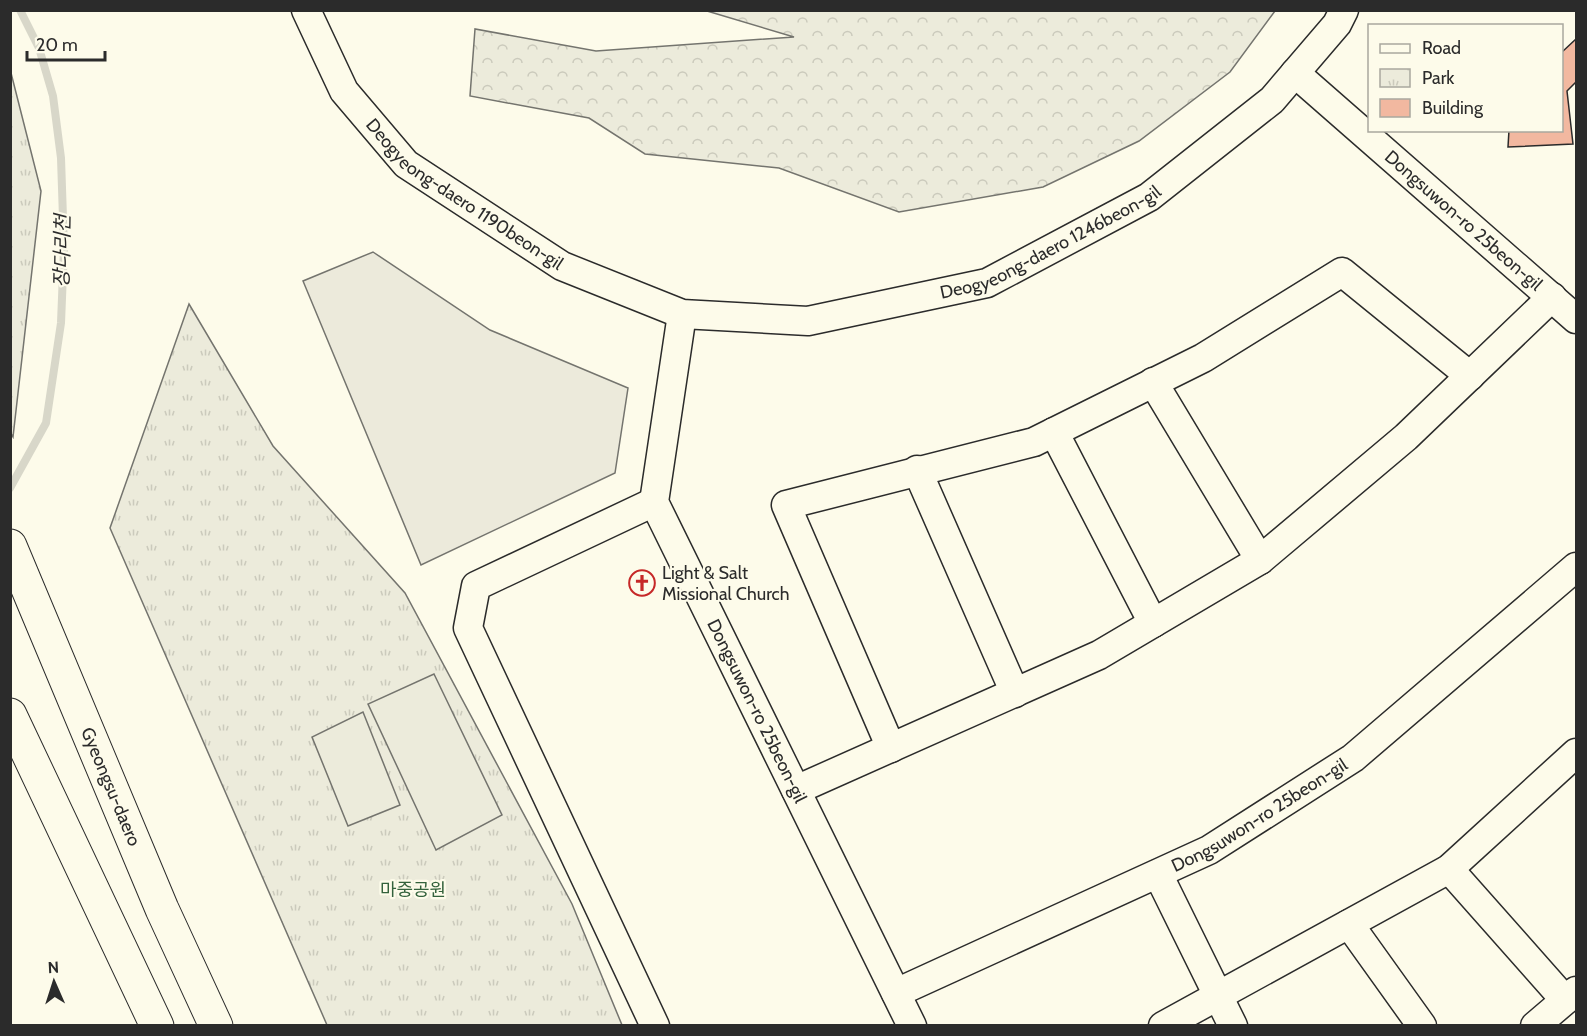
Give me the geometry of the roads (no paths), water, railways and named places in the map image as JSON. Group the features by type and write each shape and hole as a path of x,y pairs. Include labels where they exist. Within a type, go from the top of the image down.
{"main road":[{"name":"Gyeongsu-daero","path":"10,546 162,909 216,1026"},
{"path":"10,715 157,1026"}],"street":[{"name":"Deogyeong-daero 1190beon-gil","path":"306,10 344,91 406,164 562,266 682,314"},
{"name":"Deogyeong-daero 1246beon-gil","path":"682,314 808,321 987,284 1149,197 1272,100 1337,24 1344,10"},
{"name":"Dongsuwon-ro 25beon-gil","path":"1295,73 1576,319"},
{"path":"891,748 786,505 1034,442 1203,358 1342,272 1470,376"},
{"path":"796,790 1099,655 1260,560 1406,437 1552,297"},
{"path":"656,1026 468,628 476,586 654,502 682,314"},
{"path":"1153,382 1260,560"},
{"path":"1054,432 1152,623"},
{"path":"917,470 1015,693"},
{"name":"Dongsuwon-ro 25beon-gil","path":"654,502 912,1026"},
{"name":"Dongsuwon-ro 25beon-gil","path":"896,993 1209,850 1353,758 1572,580"},
{"path":"1163,1026 1449,869 1576,753"},
{"path":"1449,869 1571,996 1535,1026"},
{"path":"1158,874 1233,1026"},
{"path":"1349,924 1422,1026"}],"waterway":[{"name":"장다리천","path":"10,488 46,423 61,323 64,248 61,158 53,96 39,48 20,10"}],"place":[{"name":"Light & Salt Missional Church","path":"642,583"}],"park label":[{"name":"마중공원","path":"413,890"}]}
